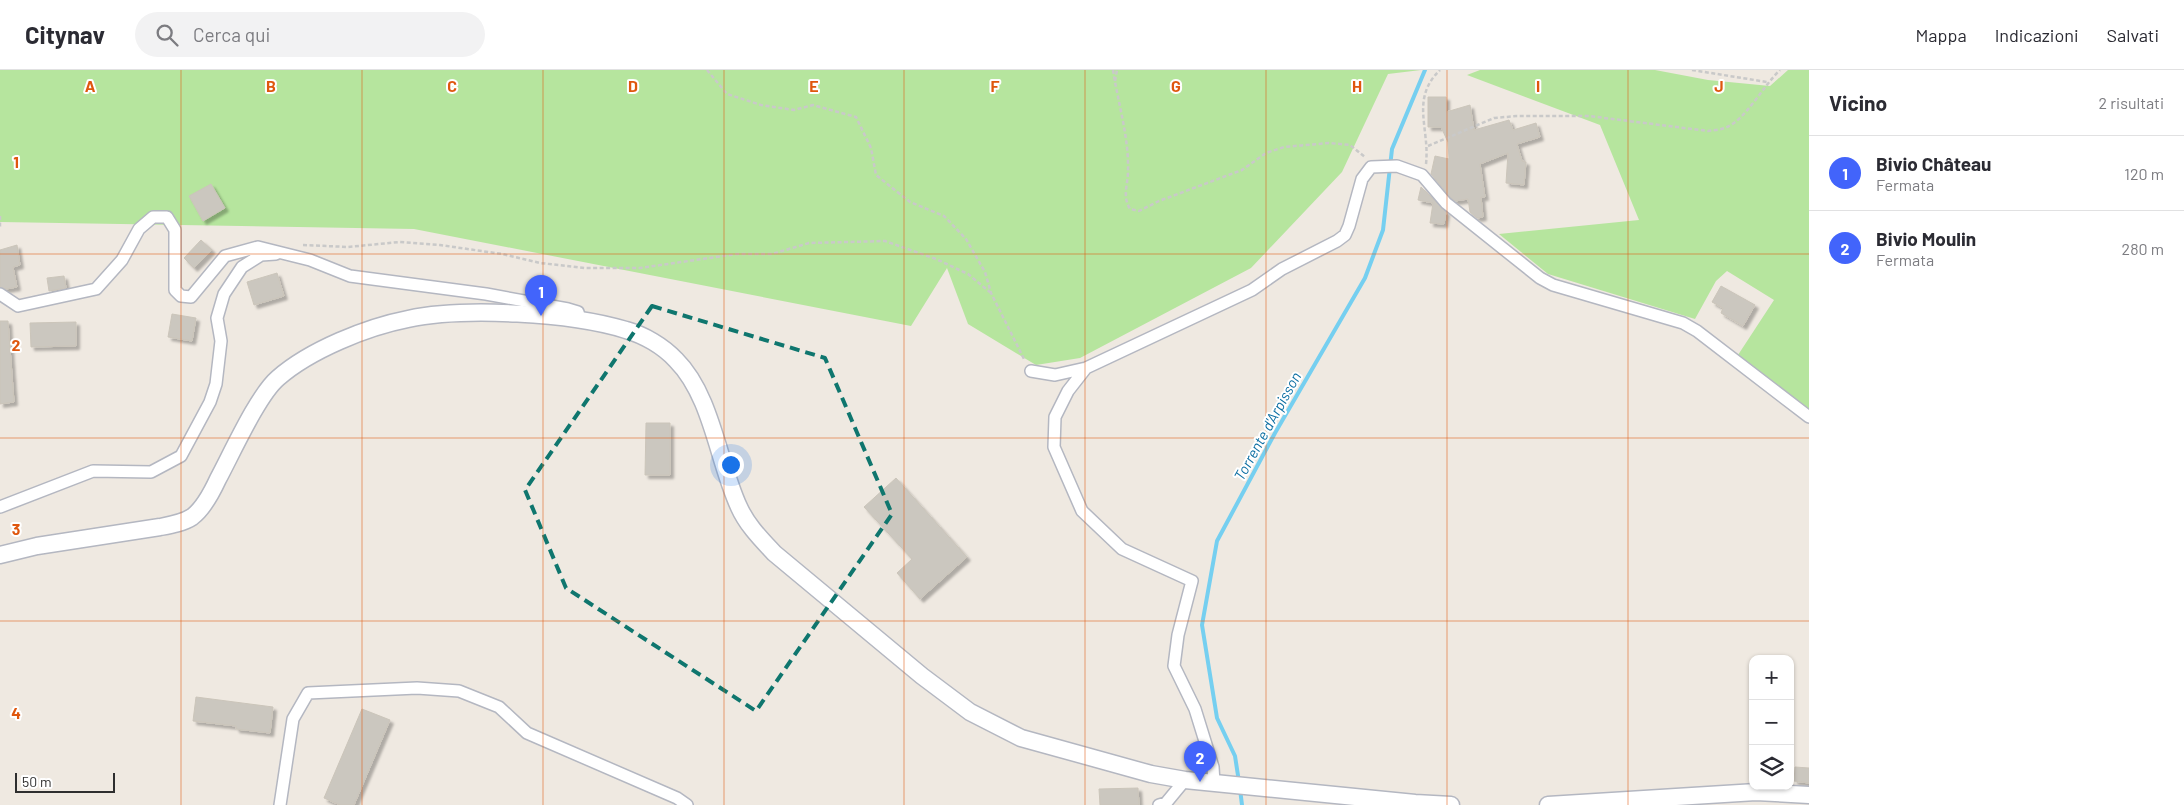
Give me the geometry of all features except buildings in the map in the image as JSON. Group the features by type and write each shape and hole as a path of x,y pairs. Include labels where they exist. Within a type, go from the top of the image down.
{"main road":[{"path":"0,555 37,546 160,527 178,523 192,516 209,497 262,400 276,380 296,363 373,328 409,318 473,312 580,320 626,330 653,342 677,360 702,402 739,507 754,532 774,554 970,712 1021,738 1151,774 1219,784 1415,804 1451,805"},
{"path":"1548,805 1756,792 1809,795"}],"street":[{"path":"1030,372 1055,375 1086,368 1252,290 1282,269 1345,235 1354,216 1362,179 1376,166 1397,166 1422,175 1446,203 1540,278 1553,285 1683,322 1809,417"},
{"path":"0,294 18,306 96,289 122,260 139,229 153,217 167,217 175,230 175,290 181,296 190,297 225,256 258,247 310,260 350,276 486,294 568,309 578,312 580,320"},
{"path":"0,506 93,471 151,472 181,456 210,402 216,384 221,341 217,318 224,294 242,267 261,255 285,254"},
{"path":"1086,368 1068,391 1055,416 1054,447 1082,511 1122,550 1192,581 1178,635 1174,666 1195,710 1219,784"},
{"path":"280,805 293,719 308,694 416,688 458,690 499,707 527,733 677,798 687,805"},
{"path":"1159,805 1166,803 1185,780"}],"path":[{"path":"707,70 727,94 761,105 794,110 813,105 856,117 871,148 876,175 910,202 944,216 966,239 985,272 991,293 1030,372"},
{"path":"1113,70 1125,132 1128,171 1125,201 1130,209 1139,211 1159,201 1242,170 1266,153 1284,147 1329,143 1350,145 1376,166"},
{"path":"1114,82 1117,70"},
{"path":"1422,175 1426,167 1428,146 1423,113 1423,94 1428,83 1440,70"},
{"path":"1692,70 1767,82"},
{"path":"1428,146 1494,118 1517,116 1589,116 1708,131 1727,127 1739,118 1767,82 1780,70"},
{"path":"0,216 0,229"},
{"path":"285,254 294,245 348,247 400,242 440,245 502,254 540,263 585,268 640,268 737,254 772,254 809,243 885,241 936,259 968,274 991,293"}],"highlighted area":[{"path":"652,306 825,358 892,514 756,711 566,588 525,490"}],"green space":[{"path":"0,70 1421,70 1388,74 1342,172 1251,268 1080,358 1036,365 968,324 947,268 911,326 414,229 0,222"},
{"path":"1480,70 1655,70 1708,80 1770,86 1788,70 1809,70 1809,409 1738,355 1774,300 1727,271 1716,281 1695,319 1548,274 1499,234 1639,220 1600,125 1467,75"}],"waterway":[{"name":"Torrente d'Arpisson","path":"1239,782 1235,756 1217,718 1202,625 1217,541 1275,433 1365,278 1383,230 1392,149 1425,70"},
{"name":"Torrente d'Arpisson","path":"1240,789 1242,805"}],"place":[{"name":"Bivio Château","path":"541,316"},
{"name":"Bivio Moulin","path":"1200,782"}]}
